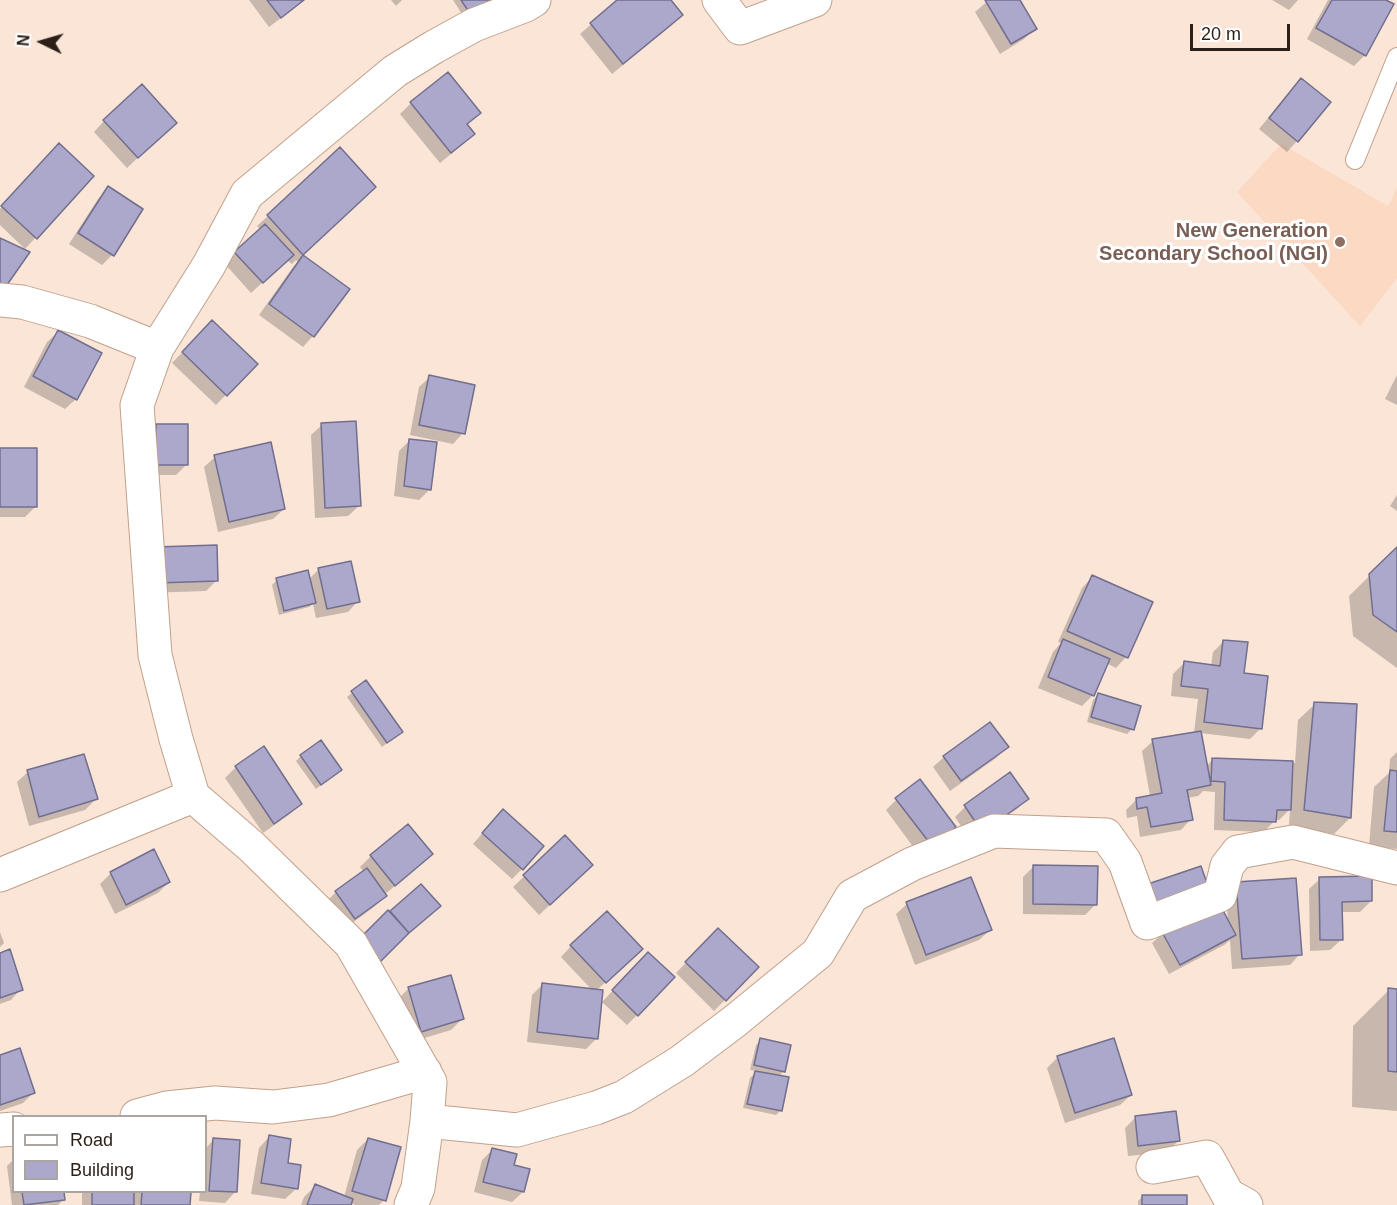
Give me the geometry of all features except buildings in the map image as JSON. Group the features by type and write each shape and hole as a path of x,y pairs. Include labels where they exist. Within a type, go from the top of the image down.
{"street":[{"path":"411,1205 418,1188 428,1121 430,1082 425,1072 351,944 252,847 193,796 155,656 137,405 157,348 209,265 247,194 395,71 474,25 534,0"},
{"path":"718,0 740,28 814,0"},
{"path":"0,300 22,302 90,321 157,348"},
{"path":"0,875 193,796"},
{"path":"428,1121 517,1130 596,1108 624,1097 682,1061 818,953 852,896 912,864 994,831 1106,835 1125,862 1147,923 1220,895 1227,867 1238,852 1293,842 1397,868"},
{"path":"141,1115 167,1108 214,1103 273,1107 329,1100 425,1072"},
{"path":"1153,1167 1207,1157 1228,1195 1246,1205"}],"lane":[{"path":"1355,160 1397,57"}],"shaded area":[{"name":"New Generation Secondary School (NGI)","path":"1281,144 1388,206 1397,188 1397,278 1360,326 1237,192"}],"place":[{"name":"New Generation Secondary School (NGI)","path":"1340,242"}]}
